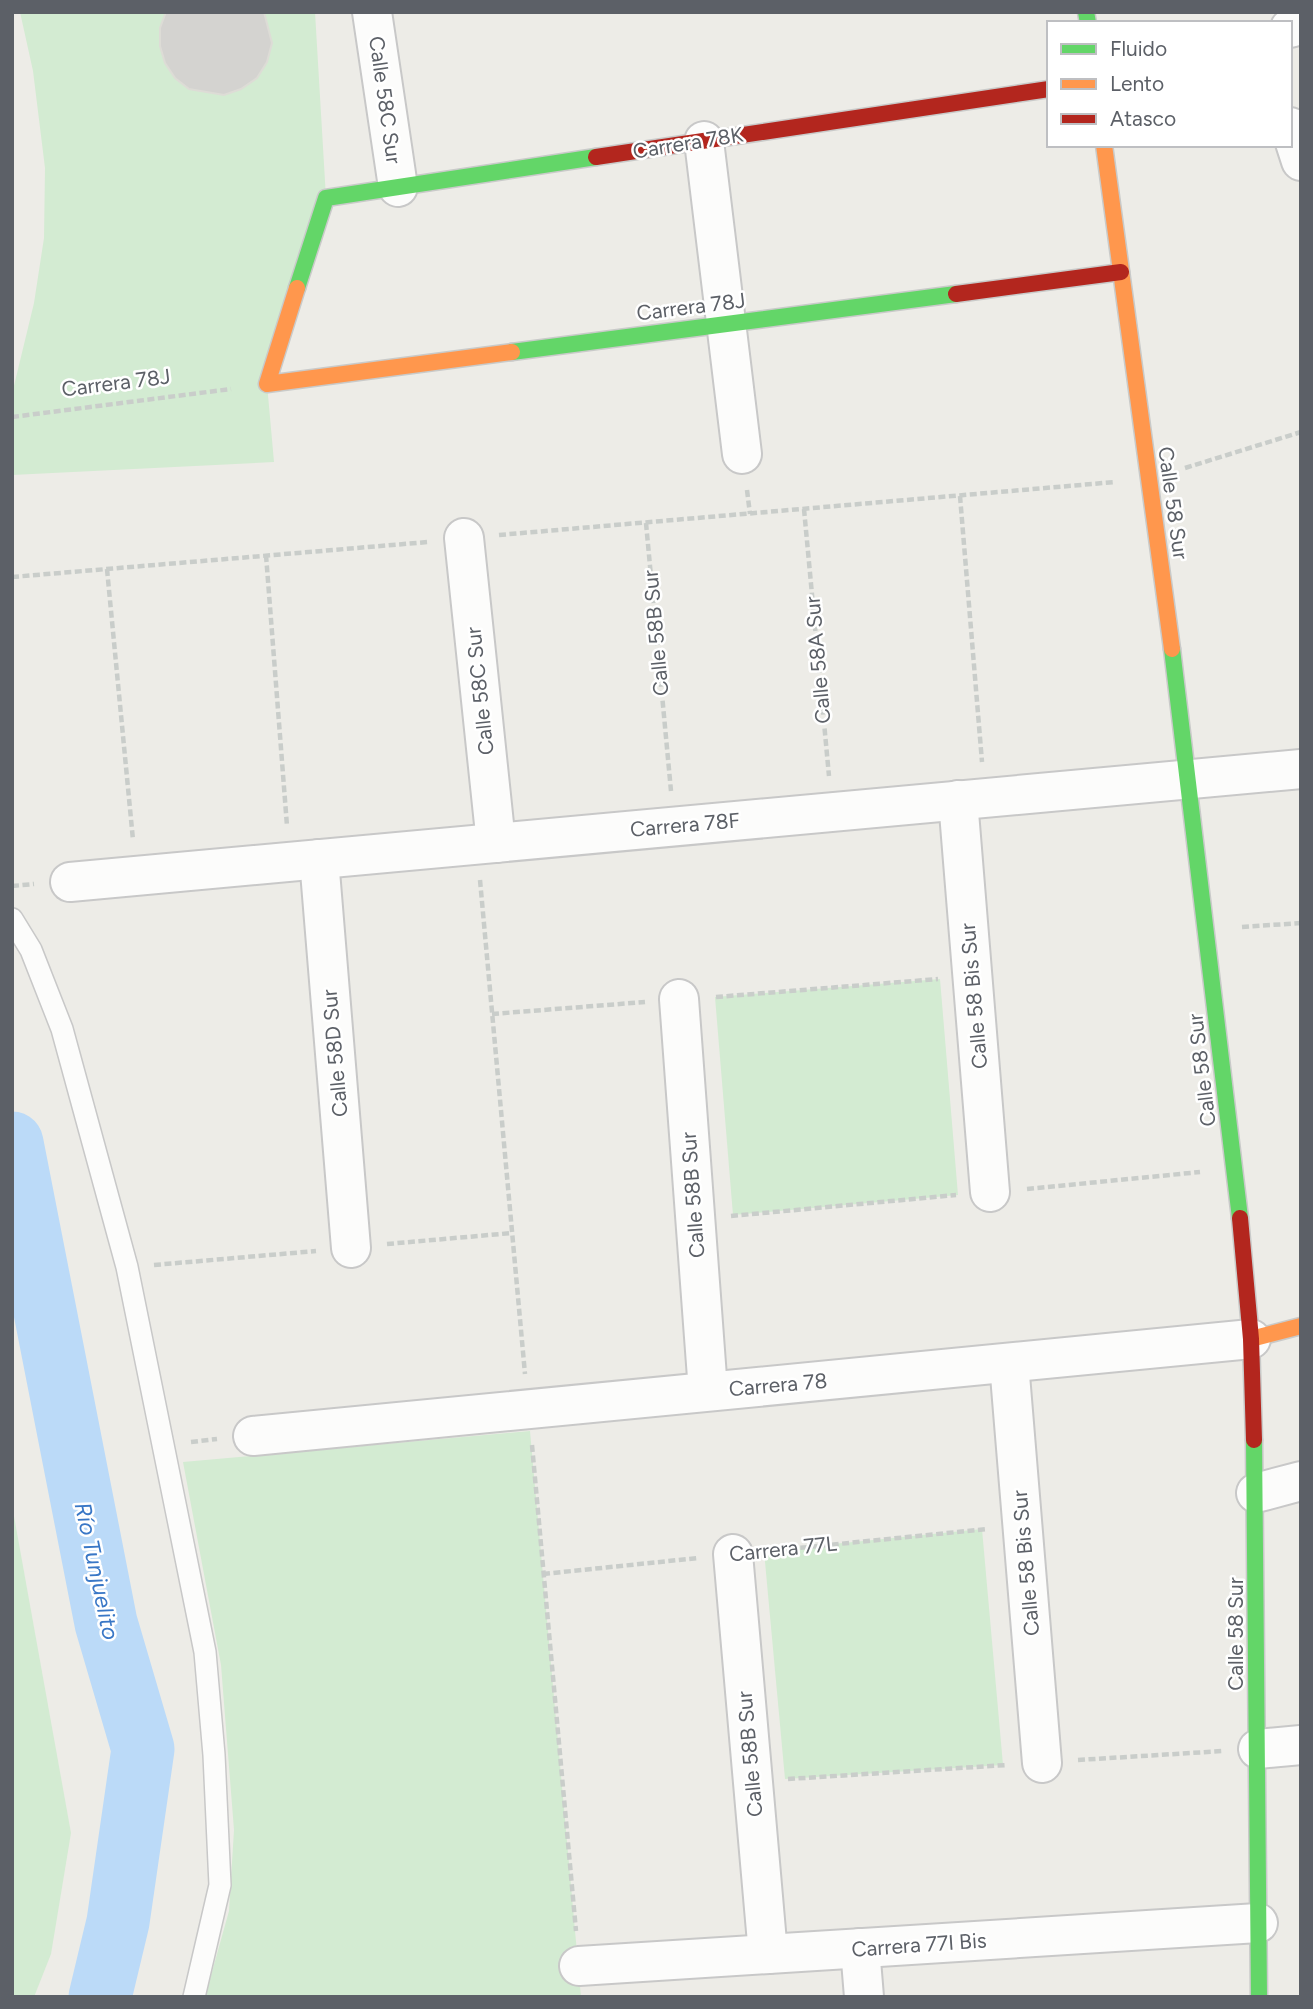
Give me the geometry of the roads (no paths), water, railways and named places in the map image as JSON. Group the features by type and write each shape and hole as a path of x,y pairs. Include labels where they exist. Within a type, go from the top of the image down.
{"street":[{"name":"Calle 58C Sur","path":"372,12 398,187"},
{"name":"Carrera 78K","path":"267,384 326,198 1047,89"},
{"path":"1292,133 1301,161"},
{"path":"704,141 742,454"},
{"name":"Calle 58 Sur","path":"1104,147 1189,779 1251,1339 1256,1493 1259,1997"},
{"name":"Carrera 78J","path":"267,384 1121,272"},
{"name":"Calle 58C Sur","path":"464,538 496,843"},
{"name":"Carrera 78F","path":"70,882 1301,769"},
{"name":"Calle 58 Bis Sur","path":"972,799 973,977 990,1192"},
{"name":"Calle 58D Sur","path":"304,860 351,1248"},
{"name":"Calle 58B Sur","path":"679,999 708,1391"},
{"name":"Carrera 78","path":"253,1436 1251,1339 1301,1326"},
{"name":"Calle 58 Bis Sur","path":"1009,1363 1042,1763"},
{"path":"1256,1493 1301,1481"},
{"name":"Calle 58B Sur","path":"733,1554 768,1954"},
{"path":"1258,1749 1301,1745"},
{"name":"Carrera 77I Bis","path":"579,1966 1258,1923"},
{"path":"860,1948 864,1997"}],"lane":[{"path":"12,919 31,950 62,1030 127,1267 205,1652 214,1755 220,1885 194,1997"}],"waterway":[{"name":"Río Tunjuelito","path":"12,1143 106,1623 143,1749 118,1922 100,1997"}]}
